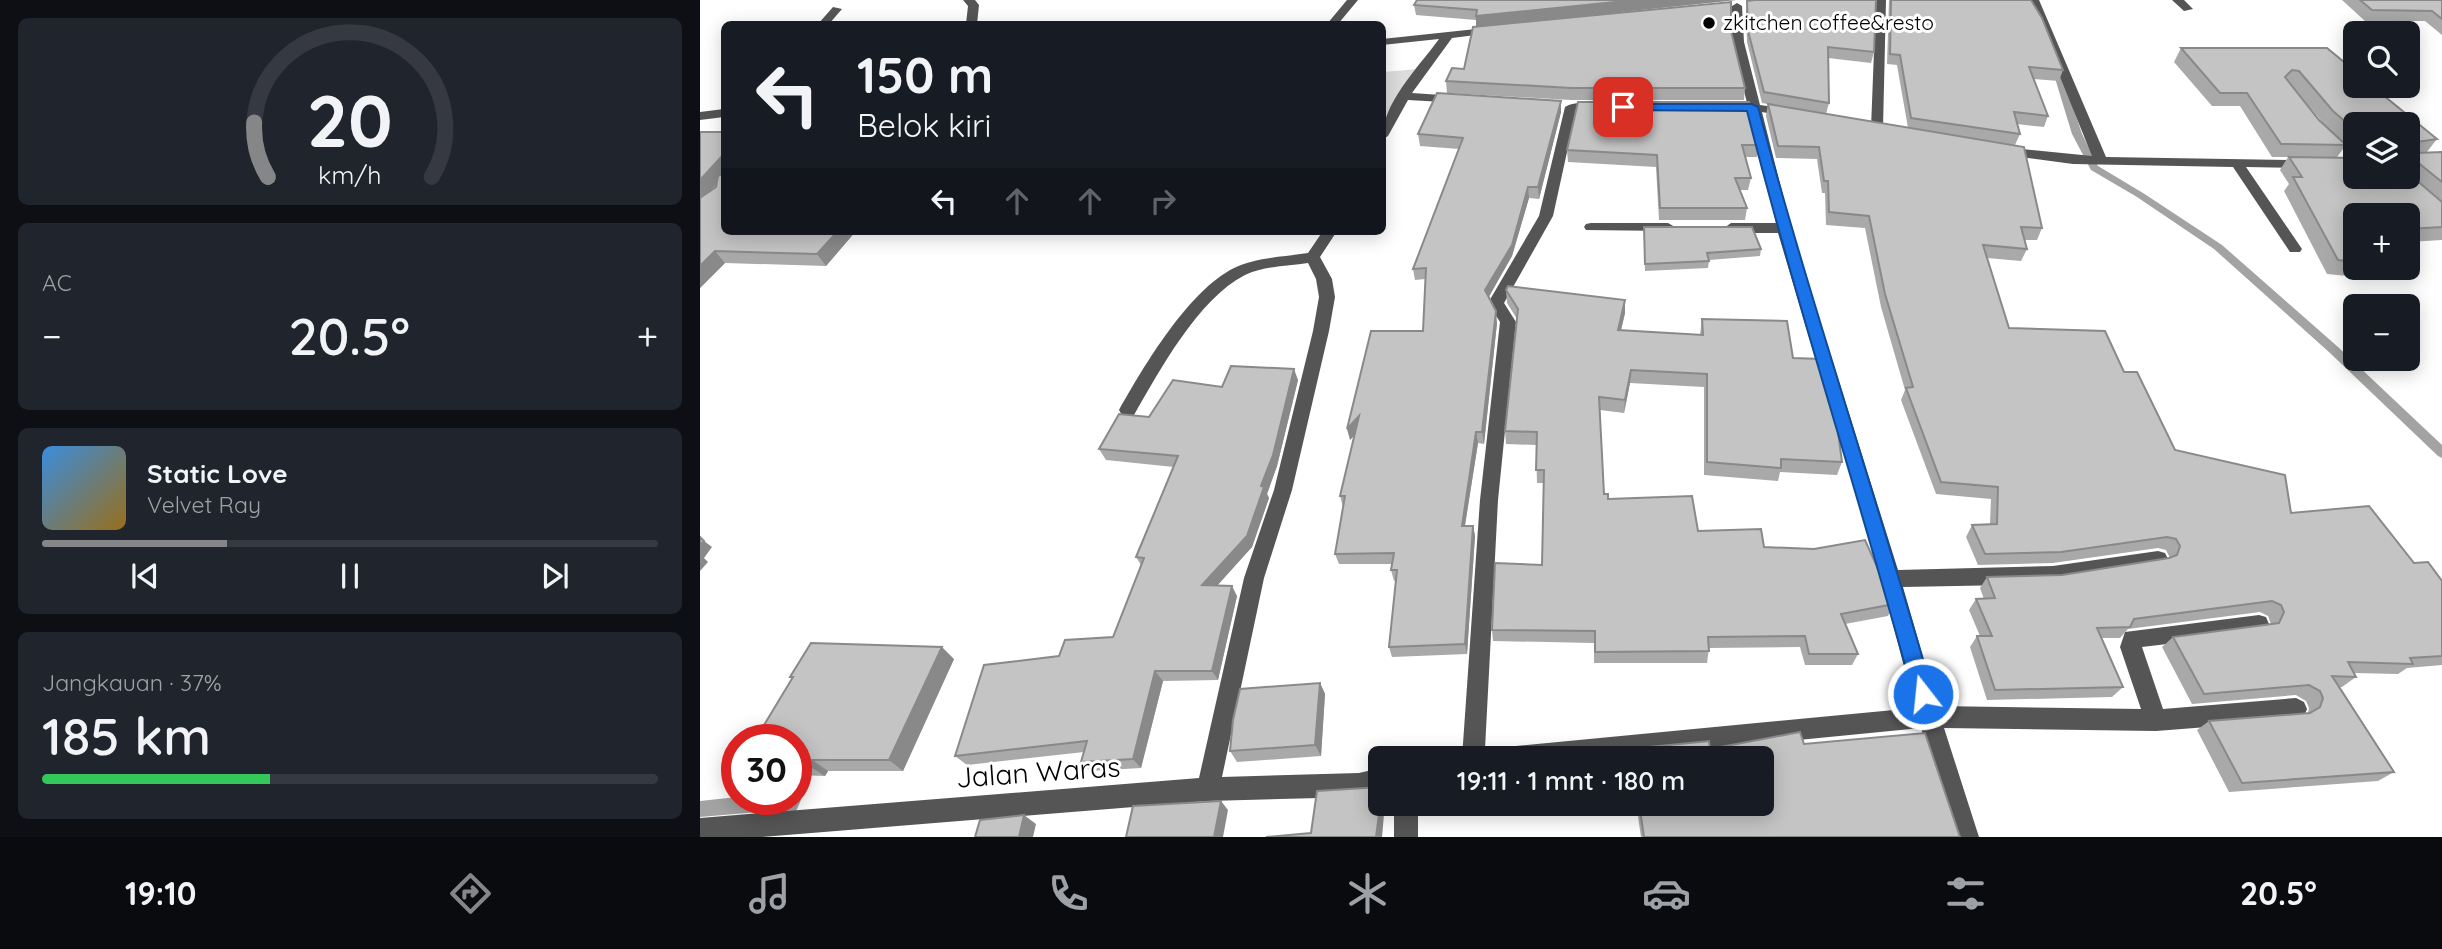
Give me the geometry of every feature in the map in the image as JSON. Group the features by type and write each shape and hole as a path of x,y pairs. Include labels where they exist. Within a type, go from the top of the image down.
{"street":[{"path":"968,0 974,5 972,21"},
{"path":"1335,21 1353,0"},
{"path":"1877,128 1881,0"},
{"path":"2035,0 2098,161"},
{"path":"2176,0 2188,9"},
{"path":"1736,6 1738,42 1752,107 1784,228 1891,579 1929,718 1967,837"},
{"path":"826,21 837,9"},
{"path":"1386,42 1503,29"},
{"path":"1386,129 1404,96 1448,34"},
{"path":"1404,96 1474,101"},
{"path":"1474,746 1489,500 1508,322 1496,303 1546,216 1564,107 1613,107"},
{"path":"1710,107 1752,107 1802,116"},
{"path":"700,116 721,113"},
{"path":"2336,147 2343,154"},
{"path":"1981,148 2073,160 2343,165"},
{"path":"2236,162 2295,249"},
{"path":"1591,227 1688,228"},
{"path":"1715,228 1784,228"},
{"path":"1128,410 1145,381 1217,285 1240,271 1313,257 1327,235"},
{"path":"1208,789 1254,578 1283,491 1321,331 1327,298 1324,279 1313,257"},
{"path":"1891,579 2053,575 2158,559"},
{"path":"2157,720 2131,647 2132,639 2259,624"},
{"path":"1622,746 1929,718 2157,720 2296,709"},
{"name":"Jalan Waras","path":"700,830 1208,789 1368,783"},
{"path":"1406,816 1406,837"}],"shaded area":[{"path":"1419,69 1386,125 1386,72"}],"building":[{"path":"1417,0 1635,0 1476,16 1477,10 1414,5"},
{"path":"1876,0 1874,52 1828,47 1829,103 1764,92 1748,31 1747,1"},
{"path":"1891,0 2031,0 2042,18 2063,70 2029,67 2048,116 2014,112 2020,134 1911,118 1900,55 1890,54"},
{"path":"2360,0 2442,0 2442,19 2432,11 2372,10"},
{"path":"1731,2 1731,31 1745,88 1571,88 1446,81 1452,68 1464,69 1473,27"},
{"path":"2181,48 2327,48 2343,61 2343,98 2387,98 2404,112 2343,112 2343,120 2299,71 2292,70 2285,77 2343,145 2281,144 2247,93 2220,93"},
{"path":"1437,93 1561,101 1538,187 1528,187 1512,245 1485,290 1496,311 1482,432 1476,432 1462,526 1473,526 1465,644 1389,647 1397,570 1391,570 1394,553 1335,554 1345,496 1340,496 1359,416 1347,429 1371,331 1423,331 1426,268 1413,269 1463,138 1418,134"},
{"path":"1578,102 1749,102 1760,145 1742,145 1751,178 1735,178 1747,208 1660,208 1657,155 1567,150"},
{"path":"1768,104 2024,147 2042,228 2021,227 2027,249 1983,245 2009,328 2105,331 2124,372 2137,372 2175,450 2285,475 2291,513 2369,506 2414,563 2428,562 2442,581 2442,656 2410,658 2413,664 2348,662 2356,677 2332,676 2394,772 2242,783 2209,721 2310,713 2320,707 2323,698 2320,691 2309,685 2204,694 2173,637 2279,623 2284,612 2281,605 2272,601 2134,619 2130,627 2097,628 2123,687 1995,690 1977,636 1992,636 1976,599 1995,598 1987,577 2062,575 2169,558 2177,555 2180,546 2176,539 2167,537 2061,552 1985,554 1972,525 1997,524 1998,487 1941,482 1906,388 1913,387 1885,294 1869,216 1829,212 1828,181 1824,181 1819,147 1778,146"},
{"path":"2420,125 2437,139 2420,141"},
{"path":"700,132 721,132 721,157 700,180"},
{"path":"2442,152 2442,182 2420,164 2420,153"},
{"path":"2289,157 2343,158 2343,189 2420,189 2420,183 2442,202 2442,227 2420,228 2420,203 2343,203 2343,261 2338,260 2293,177 2302,177"},
{"path":"721,174 721,235 834,235 817,254 715,251 700,266 700,198 716,187 718,176"},
{"path":"1644,227 1752,227 1761,249 1707,253 1709,261 1645,264"},
{"path":"1508,286 1625,300 1618,330 1703,335 1702,319 1787,321 1793,358 1821,359 1834,401 1842,462 1781,459 1781,468 1707,462 1707,374 1631,370 1625,400 1599,397 1604,494 1608,494 1608,499 1692,496 1698,531 1761,529 1764,547 1814,549 1865,540 1894,604 1841,614 1858,654 1809,654 1805,636 1708,637 1709,651 1595,652 1595,631 1492,630 1495,563 1542,565 1544,470 1536,470 1537,432 1505,431 1518,309 1506,290"},
{"path":"1231,366 1294,369 1273,455 1261,486 1264,487 1247,536 1202,585 1232,586 1212,671 1155,671 1133,759 1081,762 1087,741 955,756 984,665 1059,656 1065,640 1113,637 1144,558 1136,557 1178,456 1099,449 1119,414 1149,417 1173,380 1222,387"},
{"path":"811,643 942,647 889,760 812,760 812,724 765,724 793,677 790,677"},
{"path":"1320,683 1315,745 1230,751 1240,689"},
{"path":"1800,732 1804,744 1925,733 1960,837 1644,837 1641,816 1774,816 1774,746 1726,746"},
{"path":"1709,741 1710,746 1660,746"},
{"path":"1368,788 1368,816 1379,816 1376,837 1266,837 1311,833 1317,791"},
{"path":"1221,801 1214,837 1126,837 1133,806"},
{"path":"1024,815 1019,837 975,837 980,820"}],"waterway":[{"path":"2055,65 2077,134 2094,168 2218,247 2334,350 2442,453"},
{"path":"700,809 721,807"}],"place":[{"name":"zkitchen coffee&resto","path":"1709,23"}],"route":[{"path":"1623,107 1752,107 1784,228 1891,579 1923,694"}]}
